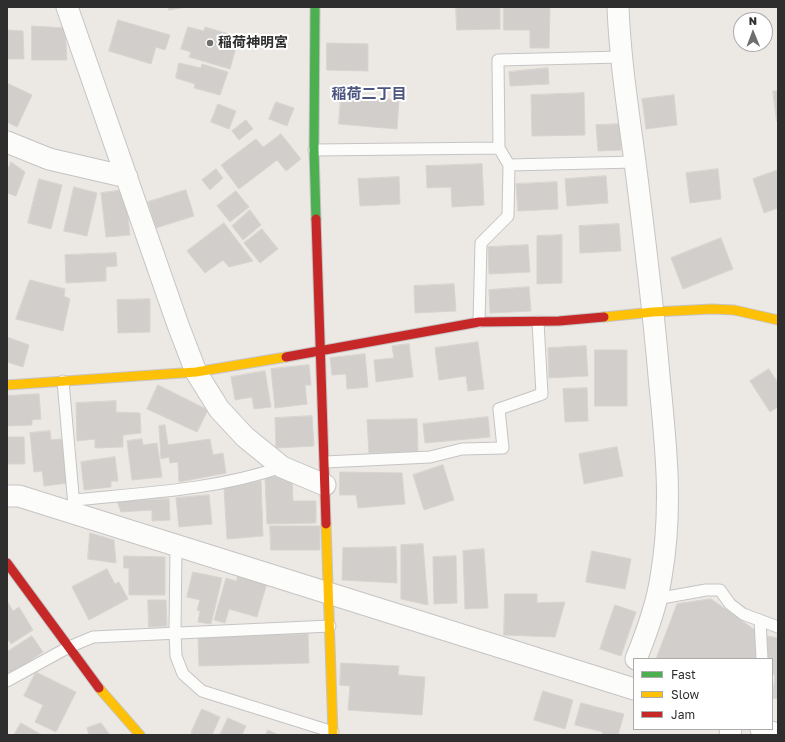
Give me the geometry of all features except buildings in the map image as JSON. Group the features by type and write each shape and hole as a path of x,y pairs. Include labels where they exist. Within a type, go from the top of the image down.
{"street":[{"path":"67,7 178,325 196,372 219,409 245,437 282,466 325,485"},
{"path":"315,7 314,150 330,593 333,734"},
{"path":"618,7 621,56 653,312 668,466 668,499 661,578 651,621 636,658"},
{"path":"7,142 49,159 127,177"},
{"path":"7,385 196,372 479,322 559,321 712,308 734,310 778,320"},
{"path":"7,496 19,496 74,507 176,545 630,688 633,671"},
{"path":"7,563 100,689 140,735"}],"lane":[{"path":"479,322 481,243 508,216 509,165 499,148 498,60 621,56"},
{"path":"314,150 499,148"},
{"path":"509,165 635,162"},
{"path":"325,462 430,457 462,450 503,448 500,409 542,394 538,322"},
{"path":"63,381 74,507 201,488 257,475 282,466"},
{"path":"176,545 176,656 183,674 202,691 333,734"},
{"path":"656,599 706,590 720,590 730,604 743,614 778,626"},
{"path":"760,620 762,658"},
{"path":"7,681 69,647 93,637 330,626"}],"traffic: fast":[{"path":"315,7 314,150 316,219"}],"traffic: slow":[{"path":"604,317 653,312 712,309 734,310 778,320"},
{"path":"7,385 196,372 286,357"},
{"path":"326,524 333,735"},
{"path":"99,688 140,735"}],"traffic: jam":[{"path":"316,219 326,524"},
{"path":"286,357 479,322 559,321 604,317"},
{"path":"7,563 99,688"}],"place":[{"name":"稲荷神明宮","path":"210,43"}],"district":[{"name":"稲荷二丁目","path":"369,94"}]}
